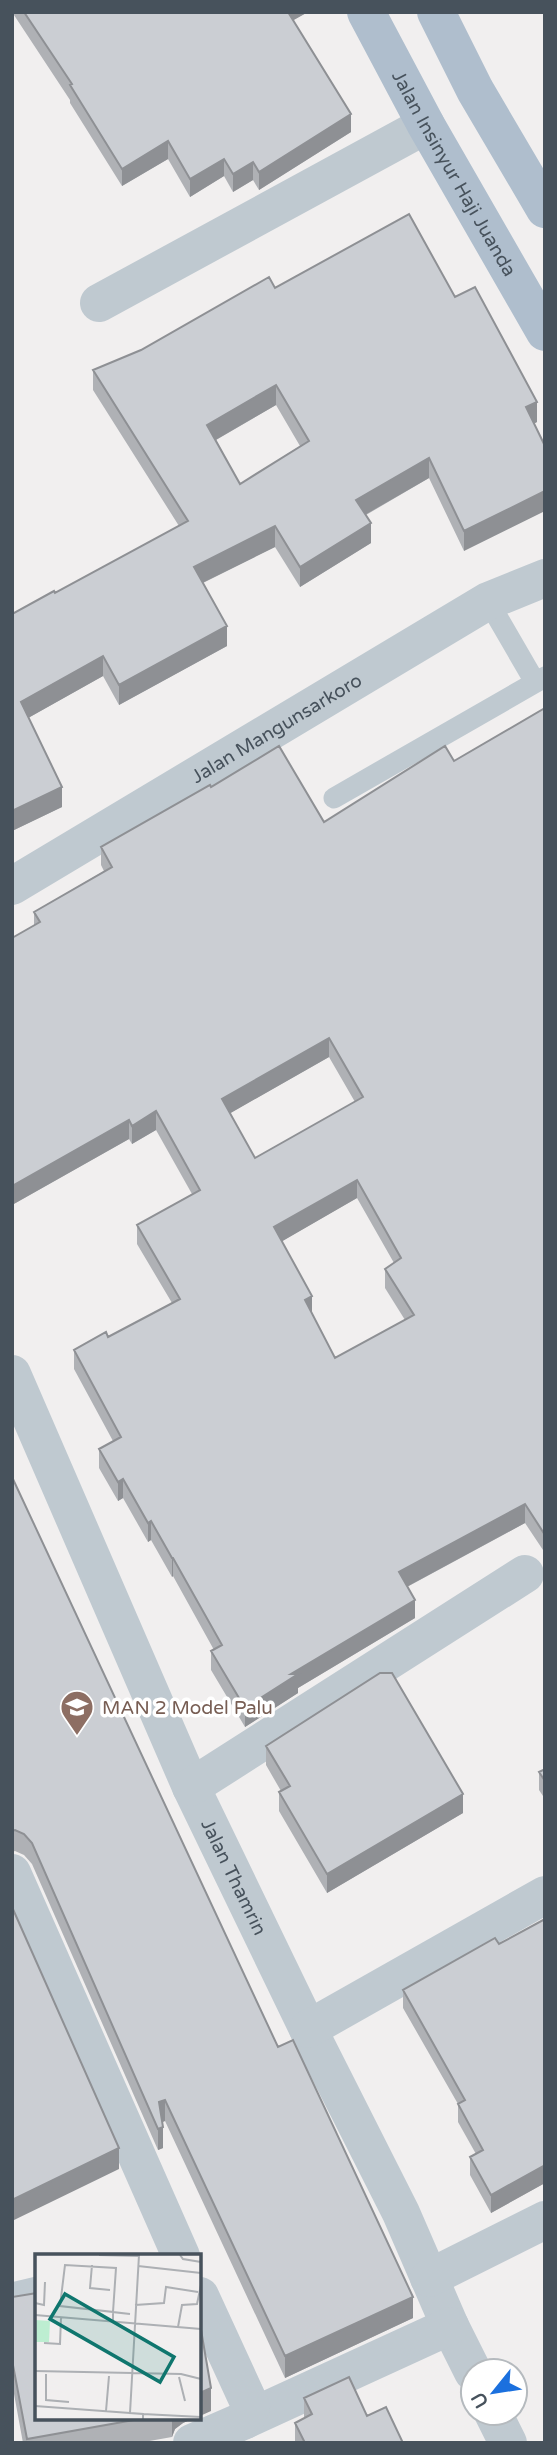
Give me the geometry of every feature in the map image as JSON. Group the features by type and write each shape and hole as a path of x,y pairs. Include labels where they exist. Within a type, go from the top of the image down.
{"main road":[{"name":"Jalan Insinyur Haji Juanda","path":"366,12 426,125 545,332"},
{"path":"436,12 475,90 545,209"}],"street":[{"path":"99,303 426,125"},
{"name":"Jalan Mangunsarkoro","path":"12,886 488,601 545,578"},
{"name":"Jalan Thamrin","path":"12,1374 191,1787 401,2213 466,2357"},
{"path":"191,1787 525,1574"},
{"path":"12,1873 179,2254"},
{"path":"308,2029 545,1895"},
{"path":"429,2277 545,2220"},
{"path":"201,2298 251,2407 245,2420"},
{"path":"192,2443 450,2326"},
{"path":"501,2427 508,2443"}],"lane":[{"path":"334,798 540,679 488,601"},
{"path":"12,2292 35,2287"}],"building":[{"path":"24,12 288,12 351,114 259,172 253,162 233,174 224,159 190,179 168,141 122,169 70,85 72,84"},
{"path":"409,214 455,297 475,287 537,402 526,407 545,446 545,491 464,531 429,458 356,500 371,523 300,567 275,526 194,567 227,626 119,685 103,656 21,702 62,787 12,811 12,614 188,521 93,370 141,350 269,277 275,288","holes":["276,385 309,441 240,484 207,425"]},
{"path":"545,708 545,1535 525,1504 399,1572 415,1600 291,1674 298,1674 245,1708 211,1651 222,1645 173,1558 151,1521 148,1523 123,1479 118,1482 99,1449 121,1437 74,1350 106,1332 108,1337 180,1299 137,1225 200,1190 156,1111 132,1126 129,1120 12,1186 12,938 40,922 34,912 112,867 101,847 210,785 211,787 279,746 324,822 445,746 454,761","holes":["329,1038 363,1097 255,1158 222,1099","357,1180 401,1258 385,1269 414,1315 335,1358 305,1300 312,1296 274,1227"]},
{"path":"12,1477 278,2047 293,2040 413,2297 285,2356 165,2100 159,2102 163,2127 158,2129 32,1843 24,1834 12,1831"},
{"path":"380,1673 392,1673 463,1794 327,1874 279,1792 290,1786 266,1746"},
{"path":"545,1769 545,1781 539,1772"},
{"path":"12,1907 119,2148 12,2200"},
{"path":"545,1919 545,2165 491,2195 470,2157 483,2150 458,2104 465,2100 403,1990 495,1938 499,1944"},
{"path":"35,2293 35,2420 134,2420 27,2439 12,2360 12,2297"},
{"path":"201,2330 211,2388 201,2393"},
{"path":"349,2377 367,2416 386,2407 403,2443 305,2443 295,2423 312,2414 304,2398"}],"place":[{"name":"MAN 2 Model Palu","path":"77,1737"}]}
